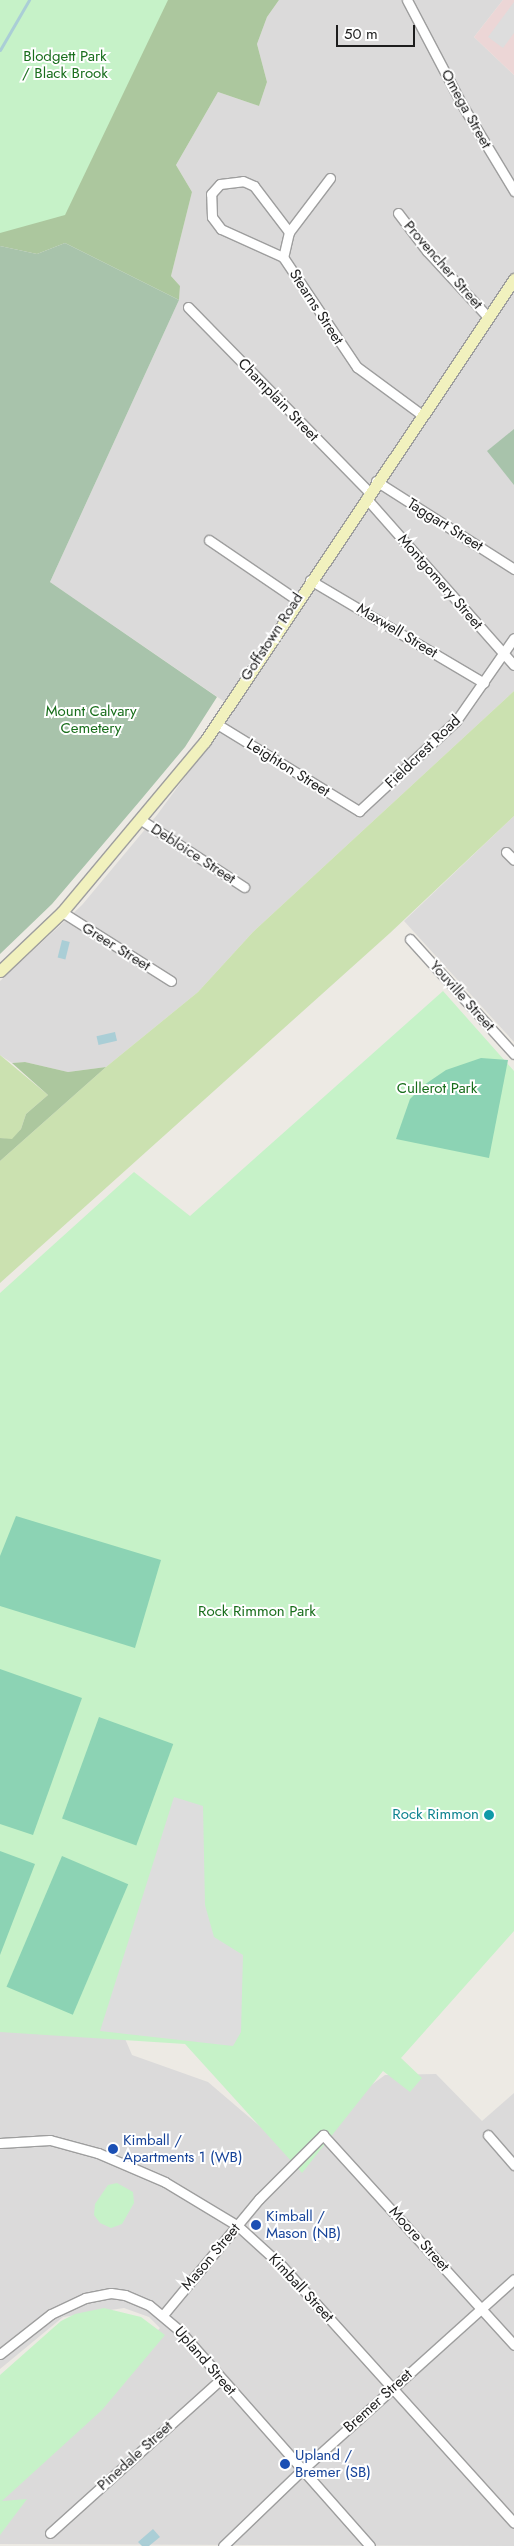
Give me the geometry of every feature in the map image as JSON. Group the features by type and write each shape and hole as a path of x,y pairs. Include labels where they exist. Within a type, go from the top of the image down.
{"main road":[{"name":"Goffstown Road","path":"0,971 62,912 141,820 217,724 310,580 514,279"}],"street":[{"name":"Omega Street","path":"406,0 461,103 514,191"},
{"name":"Stearns Street","path":"330,178 289,232 283,257 357,367 421,414"},
{"path":"283,257 220,229 212,217 211,194 220,184 242,181 254,186 289,232"},
{"name":"Provencher Street","path":"398,213 427,250 488,317"},
{"name":"Champlain Street","path":"188,307 368,495"},
{"name":"Taggart Street","path":"376,482 514,569"},
{"name":"Montgomery Street","path":"368,495 514,666"},
{"path":"209,540 297,600"},
{"name":"Maxwell Street","path":"310,580 484,683"},
{"name":"Fieldcrest Road","path":"359,811 456,721 504,655 514,638"},
{"name":"Leighton Street","path":"217,724 359,811"},
{"name":"Debloice Street","path":"141,820 244,887"},
{"path":"506,852 514,860"},
{"name":"Greer Street","path":"62,912 171,981"},
{"name":"Youville Street","path":"410,938 514,1054"},
{"name":"Mason Street","path":"163,2315 291,2164 323,2135"},
{"name":"Moore Street","path":"323,2135 514,2345"},
{"path":"488,2135 514,2165"},
{"name":"Kimball Street","path":"0,2143 50,2140 98,2153 165,2182 238,2226 282,2266 514,2523"},
{"name":"Bremer Street","path":"223,2546 302,2470 514,2279"},
{"name":"Upland Street","path":"0,2354 51,2314 98,2295 125,2295 163,2315 370,2546"},
{"name":"Pinedale Street","path":"50,2533 220,2379"}],"shaded area":[{"path":"279,0 503,0 474,37 514,75 514,691 253,932 198,992 106,1067 68,1072 25,1062 12,1063 0,1055 0,981 82,905 157,815 235,709 50,582 179,300 180,286 171,276 192,192 176,165 218,92 259,106 267,82 257,44 267,17"},
{"path":"503,0 514,0 514,75 474,37"},
{"path":"514,2 514,33 503,48 488,37"},
{"path":"514,816 514,1042 404,921"},
{"path":"174,1797 203,1806 205,1905 214,1937 243,1955 241,2032 233,2046 100,2031"},
{"path":"0,2027 123,2034 132,2055 208,2082 290,2152 306,2133 385,2075 436,2074 482,2121 514,2093 514,2546 0,2544 0,2502 160,2328 149,2317 124,2308 63,2317 0,2369"}],"green space":[{"name":"Blodgett Park / Black Brook","path":"0,0 168,0 65,215 0,233"},
{"path":"104,0 279,0 267,17 257,44 267,82 259,106 218,92 176,165 192,192 171,276 180,286 179,300 65,243 37,254 0,246 0,54"},
{"name":"Mount Calvary Cemetery","path":"65,243 179,300 50,582 217,697 185,747 139,802 52,904 0,954 0,246 37,254"},
{"path":"514,429 514,485 487,451"},
{"path":"514,691 514,816 390,933 0,1283 0,1161 106,1067 198,992 253,932"},
{"name":"Rock Rimmon Park","path":"443,991 514,1071 514,1931 401,2058 422,2078 410,2092 383,2071 302,2173 185,2044 0,2032 0,1293 134,1172 190,1216"},
{"path":"0,1055 48,1095 26,1114 21,1129 12,1140 0,1138"},
{"name":"Cullerot Park","path":"481,1058 508,1060 489,1158 396,1139 410,1099 424,1085 446,1070"},
{"path":"25,1062 68,1072 106,1067 0,1161 0,1138 12,1139 21,1129 26,1114 48,1095 12,1063"},
{"path":"16,1516 161,1560 135,1648 0,1606 0,1556"},
{"path":"0,1669 82,1698 33,1835 0,1824"},
{"path":"99,1717 173,1744 136,1846 62,1818"},
{"path":"0,1851 35,1864 0,1955"},
{"path":"62,1856 128,1884 73,2015 7,1987"},
{"path":"117,2183 133,2192 134,2203 122,2224 111,2228 100,2223 94,2215 95,2204 108,2185"},
{"path":"104,2308 141,2317 165,2335 102,2410 2,2501 27,2499 0,2535 0,2375 61,2321 75,2314"}],"water":[{"path":"62,940 70,942 65,959 58,957"},
{"path":"115,1032 117,1041 99,1045 96,1036"},
{"path":"153,2529 160,2537 149,2546 142,2546 138,2542"}],"waterway":[{"path":"0,50 29,0"}],"place":[{"name":"Rock Rimmon","path":"489,1815"},
{"name":"Kimball / Apartments 1 (WB)","path":"113,2149"},
{"name":"Kimball / Mason (NB)","path":"256,2225"},
{"name":"Upland / Bremer (SB)","path":"285,2464"}]}
